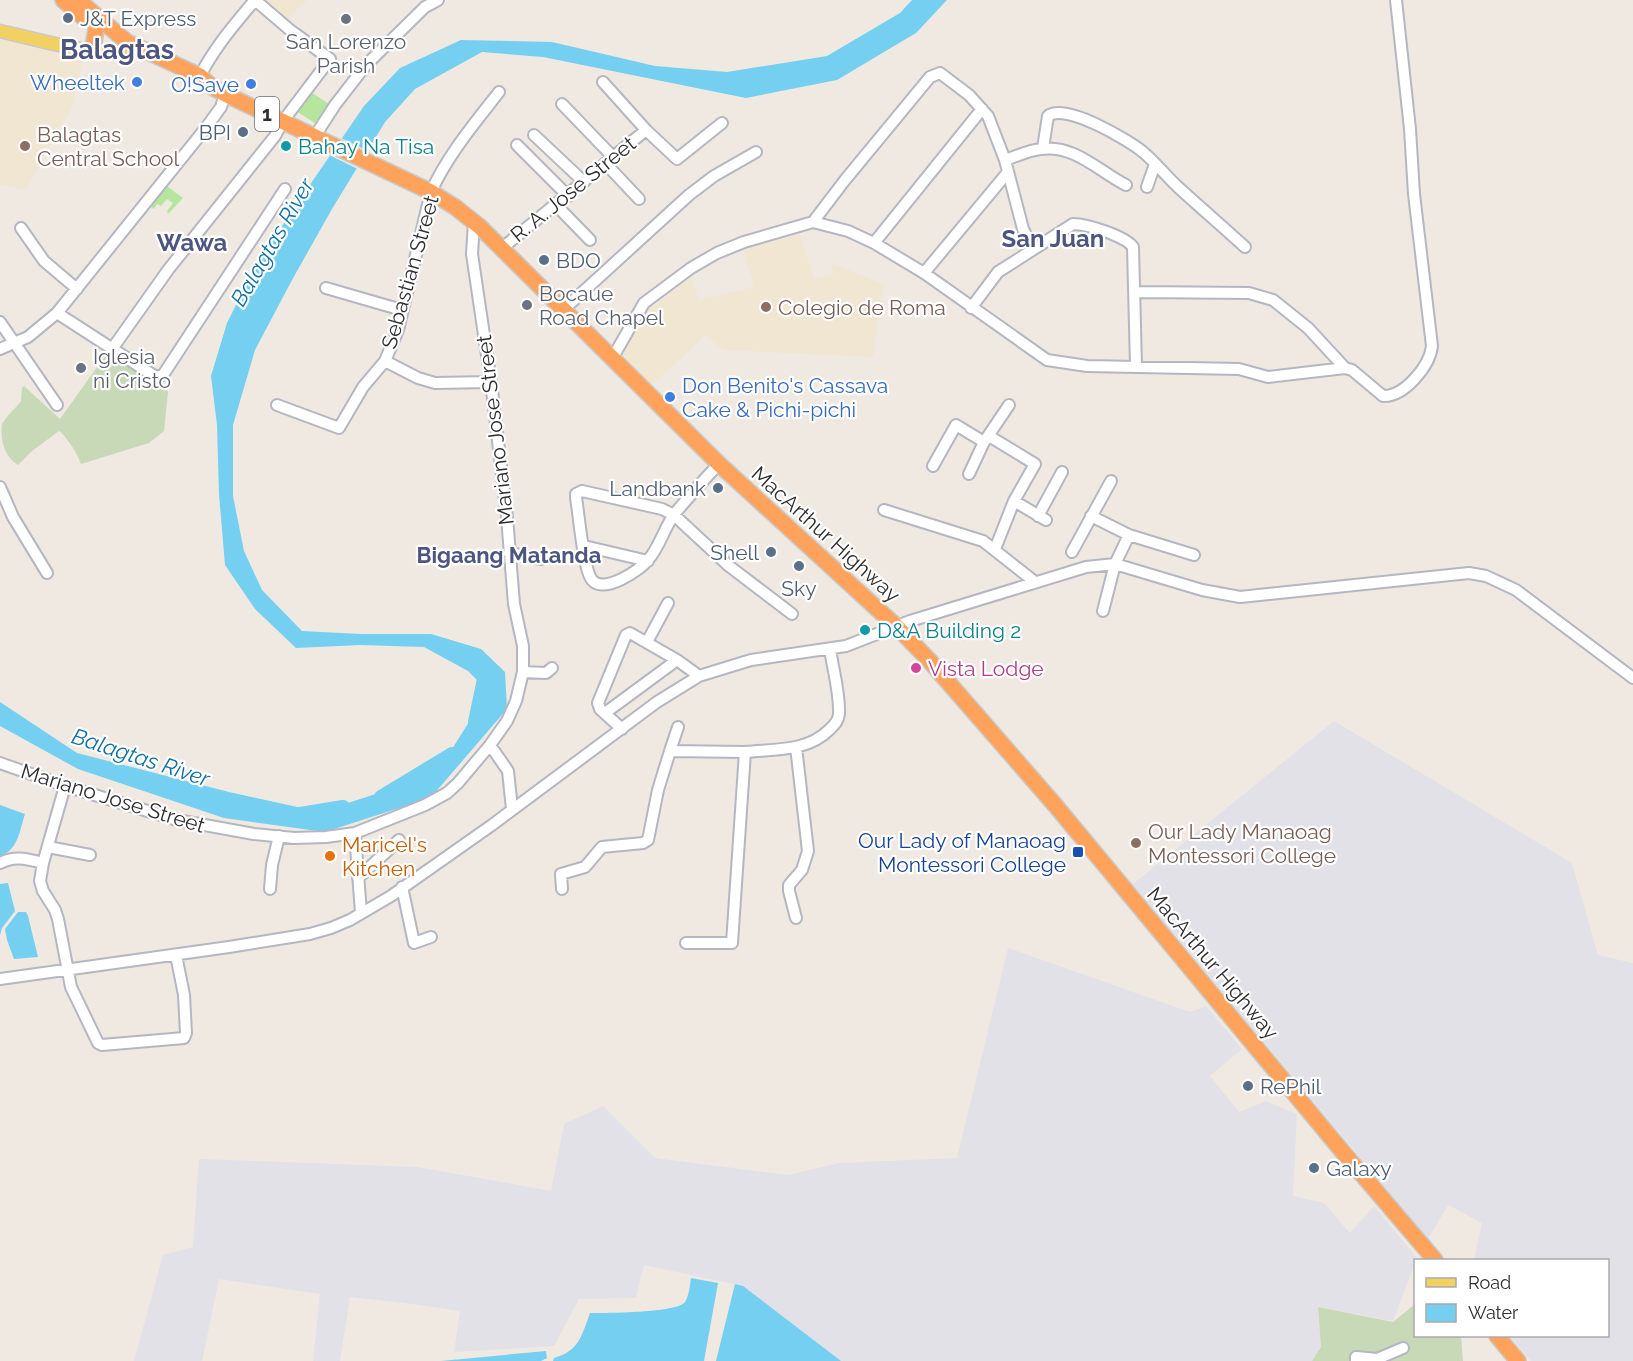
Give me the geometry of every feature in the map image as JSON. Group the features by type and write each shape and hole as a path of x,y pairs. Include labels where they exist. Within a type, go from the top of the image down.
{"highway":[{"name":"MacArthur Highway","path":"63,0 96,29 125,46 431,192 474,222 719,464 896,626 928,659 1055,805 1434,1259"},
{"name":"MacArthur Highway","path":"78,0 125,46"},
{"path":"90,50 96,29"},
{"path":"1499,1337 1518,1361"}],"main road":[{"path":"0,31 90,50 118,53 125,46"}],"street":[{"path":"112,348 168,270 275,136 283,121 330,59 290,30 255,0 220,43 197,81"},
{"path":"319,138 335,105 366,65 422,4 438,0"},
{"path":"613,357 644,303 691,268 717,253 744,242 813,222 848,231 874,243 924,273 1047,360 1087,366 1239,369 1268,377 1346,368 1352,370 1383,396 1397,393 1411,382 1427,364 1432,346 1414,194 1410,129 1396,0"},
{"path":"813,222 932,75 940,73 969,95 988,116 1007,166 1023,229 1033,249"},
{"path":"603,82 673,158 677,159 722,123"},
{"path":"0,349 28,337 57,313 205,129 221,106 219,90"},
{"name":"Sebastian Street","path":"277,405 339,428 363,387 385,362 398,330 431,192 439,175 470,129 499,92"},
{"path":"562,104 639,200"},
{"path":"874,243 982,109"},
{"path":"1042,148 1048,116 1059,112 1076,115 1125,140 1144,153 1245,247"},
{"name":"R. A. Jose Street","path":"501,249 646,130"},
{"path":"534,135 584,182"},
{"path":"517,145 568,196"},
{"path":"924,273 1007,166 1042,148 1075,155 1126,185"},
{"path":"563,310 689,195 714,176 756,152"},
{"path":"1147,187 1155,164"},
{"path":"57,313 156,377 163,375 285,189"},
{"path":"556,206 590,240"},
{"name":"Mariano Jose Street","path":"0,763 64,786 177,820 254,834 279,836 326,837 355,832 424,805 458,783 490,745 510,714 523,672 523,646 514,604 491,382 472,255 474,222"},
{"path":"971,308 998,272 1073,224 1081,224 1124,239 1133,248 1135,254 1136,366"},
{"path":"21,228 44,261 77,289"},
{"path":"326,288 402,310"},
{"path":"1136,292 1249,293 1273,300 1308,328 1346,368"},
{"path":"0,322 57,405"},
{"path":"385,362 418,378 435,383 491,382"},
{"path":"969,474 987,439 1009,405"},
{"path":"933,466 957,425 1035,464 1014,501 995,549"},
{"path":"719,464 674,515 648,561 618,580 601,585 592,580 576,498 578,491 663,509 674,515 729,566 792,614"},
{"path":"1014,501 1042,518 1062,472"},
{"path":"1072,552 1112,481"},
{"path":"0,487 13,517 47,573"},
{"path":"884,510 970,536 995,549 1035,582"},
{"path":"1091,516 1129,535 1194,555"},
{"path":"1103,611 1115,564 1129,535"},
{"path":"584,546 648,561"},
{"path":"509,553 541,559"},
{"path":"0,980 310,934 331,928 392,896 657,702 699,676 751,660 857,643 896,626 1086,567 1115,564 1202,590 1240,597 1469,573 1486,576 1516,590 1633,678"},
{"path":"647,642 668,603"},
{"path":"622,729 600,709 597,703 626,635 630,633 647,642 699,676"},
{"path":"670,751 744,752 796,747 819,739 839,718 830,649"},
{"path":"605,713 677,660"},
{"path":"523,672 546,673 552,668"},
{"path":"562,889 561,874 585,867 602,847 643,843 648,840 658,790 678,727"},
{"path":"490,745 508,771 512,809"},
{"path":"796,747 808,851 802,870 789,885 796,918"},
{"path":"686,943 732,943 744,752"},
{"path":"64,786 40,881 58,919 66,971 71,987 95,1038 102,1045 180,1039 186,1033 186,1009 176,955"},
{"path":"355,832 361,914"},
{"path":"270,890 279,836"},
{"path":"358,878 399,840"},
{"path":"48,847 90,855"},
{"path":"0,863 7,859 20,857 43,863"},
{"path":"402,887 414,943 431,937"},
{"path":"1356,1361 1356,1357 1377,1360 1403,1348"}],"shaded area":[{"path":"265,0 307,0 285,21"},
{"name":"Balagtas Central School","path":"0,39 83,59 72,107 26,190 0,184"},
{"name":"Colegio de Roma","path":"800,234 814,279 834,274 831,263 886,285 882,291 873,357 723,350 706,335 652,385 622,354 644,314 691,277 699,300 754,287 743,249"},
{"path":"1334,721 1572,863 1598,955 1633,963 1633,1361 1531,1361 1511,1337 1609,1337 1609,1259 1474,1259 1482,1223 1448,1205 1428,1239 1133,884"},
{"path":"1008,948 1190,1012 1206,1006 1242,1049 1210,1076 1239,1112 1266,1101 1297,1114 1293,1196 1324,1203 1350,1233 1374,1206 1417,1258 1414,1259 1414,1266 1393,1321 1318,1307 1321,1347 1312,1361 839,1361 743,1286 644,1265 636,1298 579,1299 554,1346 454,1352 460,1311 350,1297 340,1361 313,1361 320,1294 219,1279 202,1361 134,1361 163,1255 193,1247 199,1159 418,1167 551,1191 564,1124 603,1106 655,1158 788,1175 839,1163 957,1158"}],"green space":[{"path":"309,91 331,105 318,125 296,111"},
{"path":"164,184 183,198 168,214 167,211 173,203 167,199 161,206 157,204 154,209 148,205"},
{"path":"107,353 165,386 168,392 164,431 149,443 81,464 72,447 59,431 32,451 18,465 13,462 4,447 2,424 21,401 22,388 24,386 60,419"},
{"path":"1414,1305 1414,1337 1461,1337 1463,1361 1312,1361 1321,1347 1318,1307 1393,1322"}],"water":[{"path":"912,0 947,0 916,33 837,80 746,98 543,57 482,52 415,89 385,122 332,209 255,350 233,425 233,496 244,551 262,590 302,631 431,634 481,649 505,672 507,709 433,795 427,799 325,832 224,818 78,769 0,726 0,702 77,753 229,792 320,812 419,780 452,749 481,703 480,683 468,671 424,647 361,645 296,648 255,609 225,565 219,494 217,425 211,376 227,323 254,269 364,106 400,68 461,40 552,42 655,66 727,72 827,56 900,13"},
{"path":"0,805 25,814 15,844 0,857"},
{"path":"8,883 15,911 2,928 0,935 0,884"},
{"path":"18,912 26,912 28,916 38,957 14,959 5,929"},
{"path":"691,1278 718,1283 704,1361 553,1361 554,1358 569,1351 578,1341 590,1313 640,1312 679,1306 686,1300"},
{"path":"735,1284 743,1286 841,1361 716,1361"},
{"path":"546,1351 547,1358 541,1361 441,1361"}],"pier":[{"path":"339,137 370,152 360,170 327,154"}],"waterway":[{"name":"Balagtas River","path":"475,722 484,679"},
{"name":"Balagtas River","path":"381,797 452,754"},
{"name":"Balagtas River","path":"300,814 343,807"}],"place":[{"name":"J&T Express","path":"68,18"},
{"name":"San Lorenzo Parish","path":"346,19"},
{"name":"Wheeltek","path":"137,82"},
{"name":"O!Save","path":"251,84"},
{"name":"BPI","path":"243,132"},
{"name":"Balagtas Central School","path":"25,146"},
{"name":"Bahay Na Tisa","path":"286,146"},
{"name":"BDO","path":"544,260"},
{"name":"Bocaue Road Chapel","path":"527,305"},
{"name":"Colegio de Roma","path":"766,307"},
{"name":"Iglesia ni Cristo","path":"81,368"},
{"name":"Don Benito's Cassava Cake & Pichi-pichi","path":"670,397"},
{"name":"Landbank","path":"718,488"},
{"name":"Shell","path":"771,552"},
{"name":"Sky","path":"799,566"},
{"name":"D&A Building 2","path":"865,630"},
{"name":"Vista Lodge","path":"916,668"},
{"name":"Our Lady Manaoag Montessori College","path":"1136,843"},
{"name":"Our Lady of Manaoag Montessori College","path":"1078,852"},
{"name":"Maricel's Kitchen","path":"330,856"},
{"name":"RePhil","path":"1248,1086"},
{"name":"Galaxy","path":"1314,1168"}],"district":[{"name":"Balagtas","path":"117,49"},
{"name":"San Juan","path":"1053,238"},
{"name":"Wawa","path":"192,242"},
{"name":"Bigaang Matanda","path":"509,555"}]}
